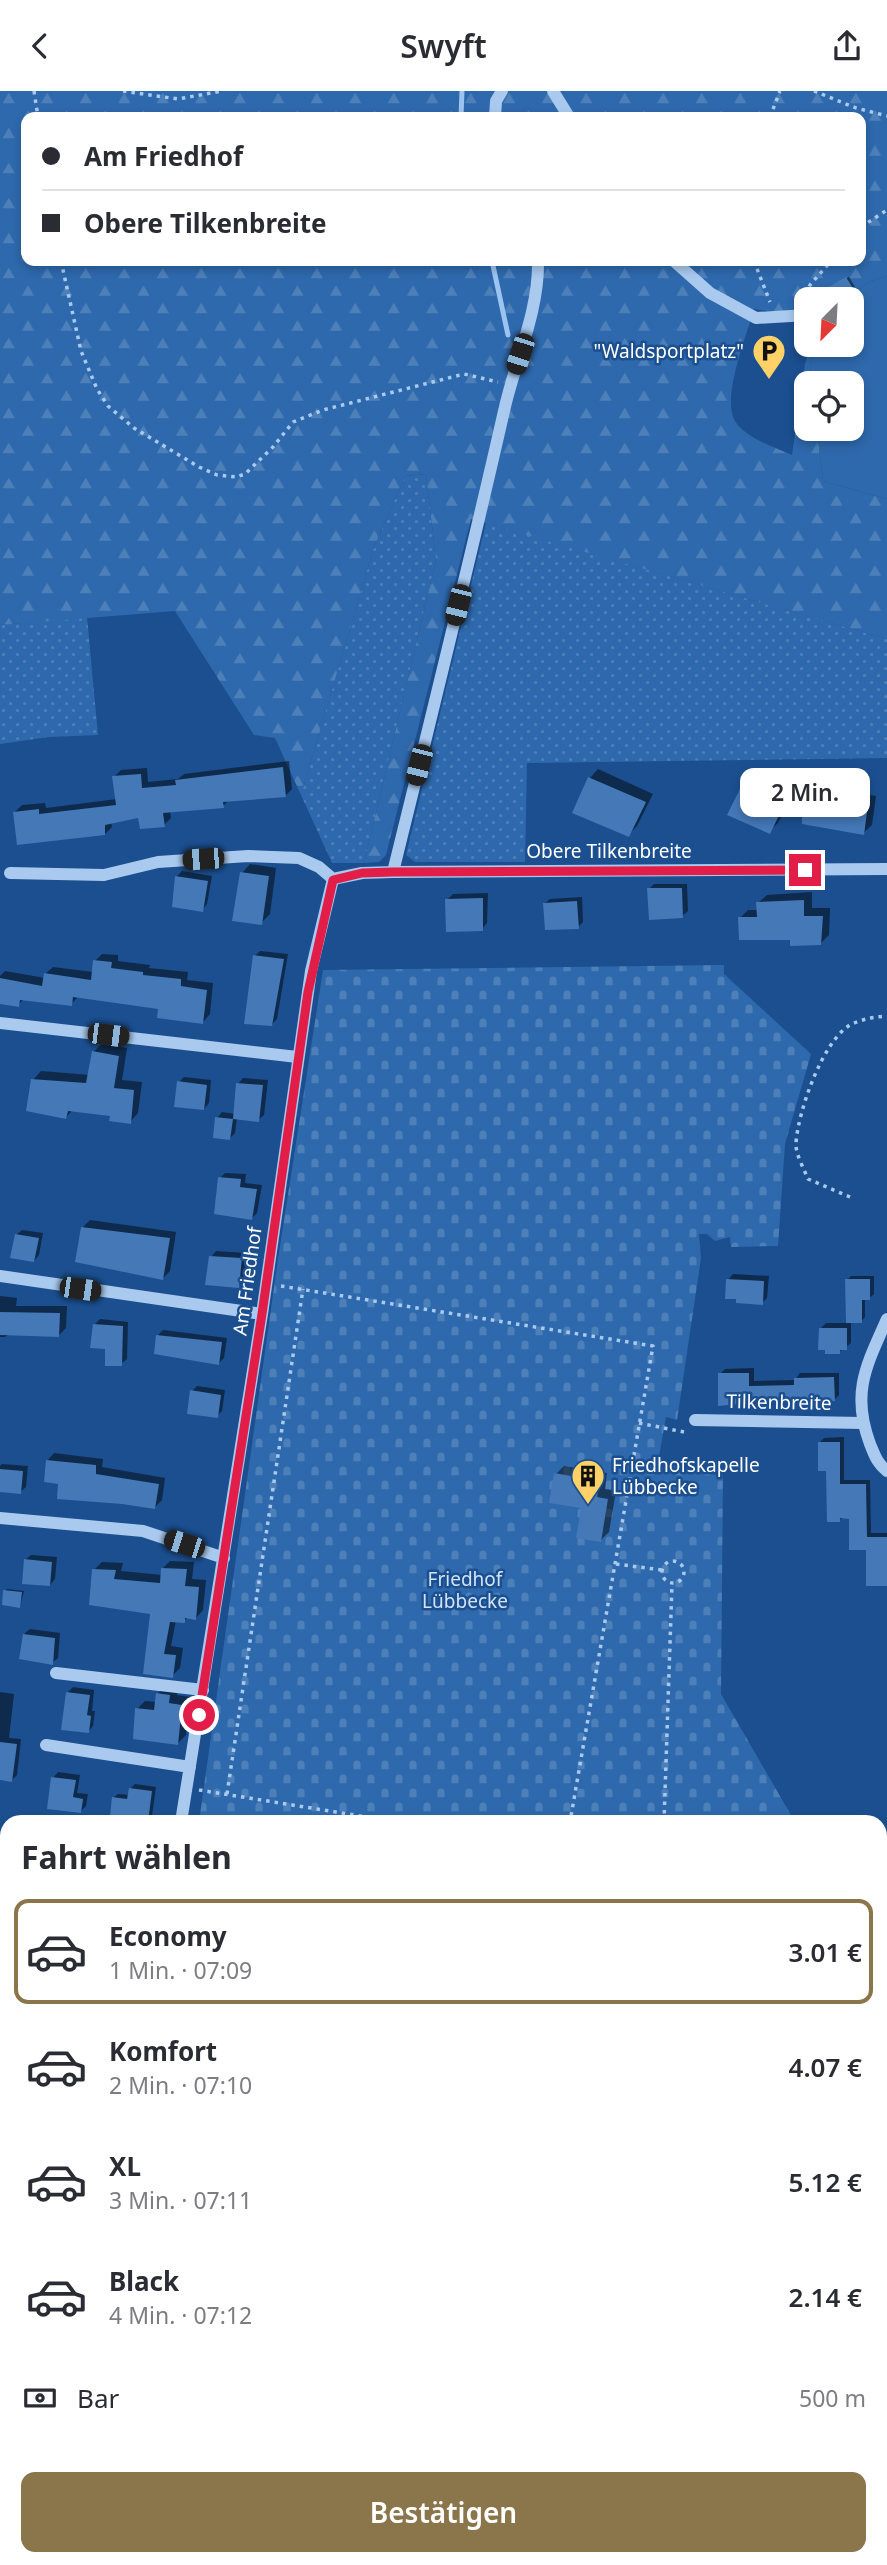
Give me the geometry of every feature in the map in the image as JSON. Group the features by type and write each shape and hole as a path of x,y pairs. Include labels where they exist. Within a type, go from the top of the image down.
{"street":[{"path":"495,112 496,101 502,91"},
{"path":"553,91 566,112"},
{"path":"393,872 508,392 538,280 538,266"},
{"path":"680,266 710,293 756,318 794,316"},
{"path":"10,873 104,875 158,862 248,856 299,858 319,867 333,880"},
{"name":"Obere Tilkenbreite","path":"333,880 362,873 393,872 887,869"},
{"name":"Am Friedhof","path":"182,1815 262,1314 297,1057 311,971 333,880"},
{"path":"0,1023 297,1057"},
{"path":"0,1276 262,1314"},
{"name":"Tilkenbreite","path":"887,1319 870,1356 860,1390 862,1423 878,1464 887,1471"},
{"name":"Tilkenbreite","path":"695,1420 862,1423"},
{"path":"0,1518 144,1531 224,1557"},
{"path":"55,1673 203,1689"},
{"path":"46,1745 190,1767"}],"path":[{"path":"34,91 37,112"},
{"path":"123,91 178,99 222,91"},
{"path":"772,112 780,91"},
{"path":"814,91 856,108 887,116"},
{"path":"866,224 887,210"},
{"path":"62,266 81,351 97,389 108,406 134,428 217,475 236,477 245,474 273,447 293,422 323,410 464,374 496,380 508,392"},
{"path":"756,266 776,317"},
{"path":"809,287 827,266"},
{"path":"850,1197 808,1179 795,1145 809,1085 828,1050 848,1026 870,1017 887,1016"},
{"path":"266,1284 653,1346 571,1815"},
{"path":"227,1794 303,1289"},
{"path":"639,1423 684,1432"},
{"path":"669,1562 677,1562 684,1573 682,1580 672,1584 663,1578 662,1570 669,1562"},
{"path":"615,1564 662,1570"},
{"path":"664,1815 672,1584"},
{"path":"187,1788 355,1815"}],"green space":[{"path":"0,91 887,91 887,276 862,287 794,287 794,312 754,309 731,397 735,421 746,432 792,455 794,441 818,441 823,481 887,499 887,639 471,519 386,855 379,862 364,863 436,560 426,474 405,476 374,547 301,795 275,738 254,735 175,611 0,625"},
{"path":"887,276 887,499 823,481 818,441 864,441 864,371 811,371 810,366 813,357 864,357 864,287 862,287"},
{"path":"807,357 813,357 811,371 804,371"},
{"path":"426,474 436,560 364,863 332,863 301,795 374,547 405,476"},
{"path":"486,523 887,639 887,758 527,763 525,862 415,862 406,855"},
{"path":"87,617 98,735 49,737 0,744 0,625"},
{"name":"Friedhof Lübbecke","path":"724,965 724,974 811,1054 785,1144 778,1246 731,1247 730,1237 715,1241 707,1234 699,1234 701,1258 677,1420 666,1417 658,1462 723,1474 721,1694 791,1815 200,1815 278,1259 323,970"}],"building":[{"path":"846,277 852,287 829,287"},
{"path":"283,767 286,797 223,802 224,808 163,813 165,827 140,829 138,818 105,825 105,835 17,845 13,812 39,809 39,814 116,805 112,776 141,774 142,788 176,785 175,780"},
{"path":"588,777 646,802 629,837 572,813"},
{"path":"801,777 844,777 845,800 868,804 864,835 802,824"},
{"path":"742,785 784,805 770,834 727,815"},
{"path":"240,872 269,876 262,925 232,921"},
{"path":"175,876 208,881 203,912 172,907"},
{"path":"647,888 682,888 683,918 649,920"},
{"path":"483,898 483,931 446,932 445,899"},
{"path":"804,900 804,916 823,916 821,945 790,946 790,940 739,940 738,917 757,917 756,902"},
{"path":"577,901 579,929 545,930 543,903"},
{"path":"253,955 284,959 272,1026 244,1024"},
{"path":"93,960 112,962 111,968 143,972 143,975 181,979 181,986 207,990 203,1024 157,1018 158,1009 73,997 72,1006 20,1000 19,1007 0,1004 0,978 42,986 44,973 91,980"},
{"path":"92,1051 119,1056 114,1088 134,1090 131,1124 109,1121 110,1116 68,1111 66,1119 26,1111 31,1079 86,1083"},
{"path":"177,1081 207,1085 204,1110 174,1107"},
{"path":"236,1083 263,1085 259,1122 233,1119"},
{"path":"215,1117 233,1119 230,1140 213,1138"},
{"path":"218,1177 241,1179 240,1187 257,1189 252,1220 214,1214"},
{"path":"81,1227 170,1238 163,1280 75,1262"},
{"path":"15,1234 39,1238 34,1262 10,1258"},
{"path":"209,1256 242,1258 239,1288 205,1285"},
{"path":"726,1279 764,1281 763,1305 736,1303 736,1299 725,1299"},
{"path":"845,1279 870,1279 870,1300 862,1300 862,1323 846,1323"},
{"path":"0,1312 60,1313 59,1337 0,1335"},
{"path":"93,1324 123,1326 122,1366 105,1366 105,1349 90,1348"},
{"path":"819,1328 847,1328 847,1350 840,1350 840,1354 825,1354 825,1350 818,1350"},
{"path":"156,1335 222,1342 219,1365 154,1354"},
{"path":"718,1373 749,1373 749,1386 794,1385 794,1378 834,1377 835,1401 749,1400 749,1403 718,1406"},
{"path":"190,1390 221,1395 218,1418 187,1414"},
{"path":"818,1442 840,1442 840,1484 866,1484 867,1537 887,1537 887,1586 866,1586 866,1550 849,1550 849,1519 840,1518 840,1522 827,1522 826,1471 818,1471"},
{"path":"46,1460 96,1465 96,1474 159,1484 155,1509 57,1499 58,1484 44,1482"},
{"path":"0,1469 23,1471 21,1494 0,1492"},
{"name":"Friedhofskapelle Lübbecke","path":"554,1473 600,1481 597,1497 608,1499 601,1542 576,1538 581,1508 549,1503"},
{"path":"24,1559 52,1562 50,1586 22,1584"},
{"path":"161,1568 187,1569 185,1586 199,1587 196,1620 185,1618 185,1623 170,1622 164,1654 176,1655 173,1678 143,1674 150,1614 89,1605 92,1569 116,1570 114,1579 160,1583"},
{"path":"3,1590 22,1592 20,1608 2,1605"},
{"path":"23,1634 55,1638 53,1665 19,1659"},
{"path":"66,1692 90,1695 87,1715 91,1716 89,1733 61,1730"},
{"path":"156,1693 170,1695 169,1703 182,1705 178,1745 133,1739 135,1708 154,1710"},
{"path":"0,1742 17,1744 12,1782 0,1780"},
{"path":"51,1777 76,1780 73,1797 83,1799 81,1813 47,1809"},
{"path":"129,1788 152,1791 149,1815 110,1815 112,1797 127,1799"}],"waterway":[{"path":"461,112 462,91"},
{"path":"493,266 508,335"}],"place":[{"name":"\"Waldsportplatz\"","path":"769,381"},
{"name":"Friedhofskapelle Lübbecke","path":"588,1506"}],"route":[{"path":"199,1715 262,1314 297,1057 311,971 333,880 362,873 393,872 805,870"}]}
